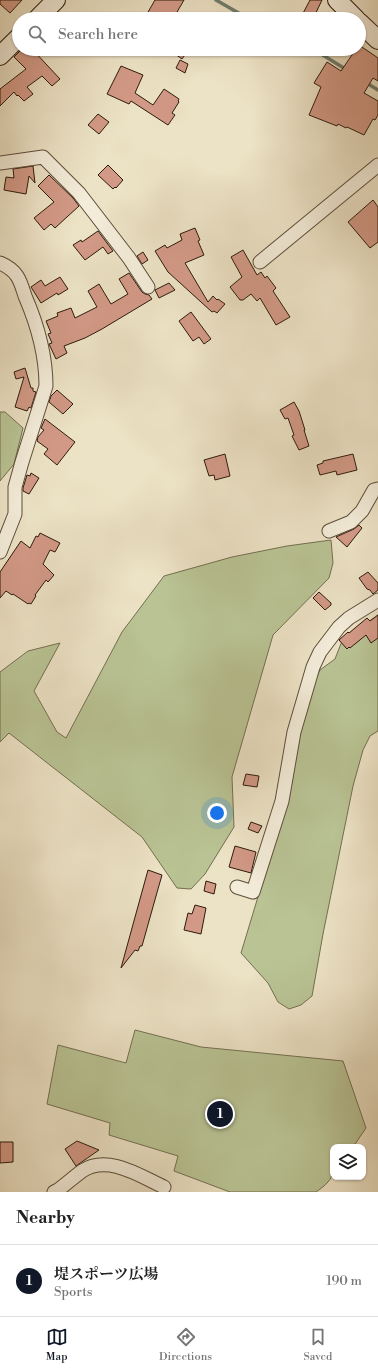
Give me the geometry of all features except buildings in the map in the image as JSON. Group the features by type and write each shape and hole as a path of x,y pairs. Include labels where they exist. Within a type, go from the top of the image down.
{"main road":[{"path":"44,12 56,0"},
{"path":"337,0 349,12"},
{"path":"366,29 378,40"},
{"path":"0,56 12,44"}],"street":[{"path":"0,163 43,157 83,198 129,258 148,287"},
{"path":"260,262 378,165"},
{"path":"0,263 10,268 17,276 40,333 46,374 46,386 15,487 15,514 0,552"},
{"path":"329,531 351,522 362,511 374,490 378,489"},
{"path":"237,887 253,892 282,801 294,732 313,667 320,652 349,618 378,600"},
{"path":"54,1192 83,1170 106,1164 125,1169 164,1187"}],"green space":[{"path":"0,412 5,412 23,428 14,464 0,481"},
{"path":"331,540 333,563 329,578 273,635 232,777 234,827 205,874 191,889 177,888 142,837 9,733 0,742 0,672 28,651 60,643 34,691 57,732 66,738 122,632 164,576 232,557 287,546"},
{"path":"378,615 378,731 370,736 363,750 353,786 312,996 301,1005 289,1009 278,1002 268,983 241,953 267,867 306,698 320,670 335,659 342,641"},
{"path":"135,1030 201,1047 343,1061 366,1128 355,1144 330,1144 330,1179 323,1187 316,1192 230,1192 174,1171 178,1156 109,1135 110,1123 47,1104 58,1045 126,1063"}],"waterway":[{"path":"216,0 237,12"},
{"path":"324,56 347,70"},
{"path":"365,82 378,90"}],"place":[{"name":"堤スポーツ広場","path":"220,1114"}]}
